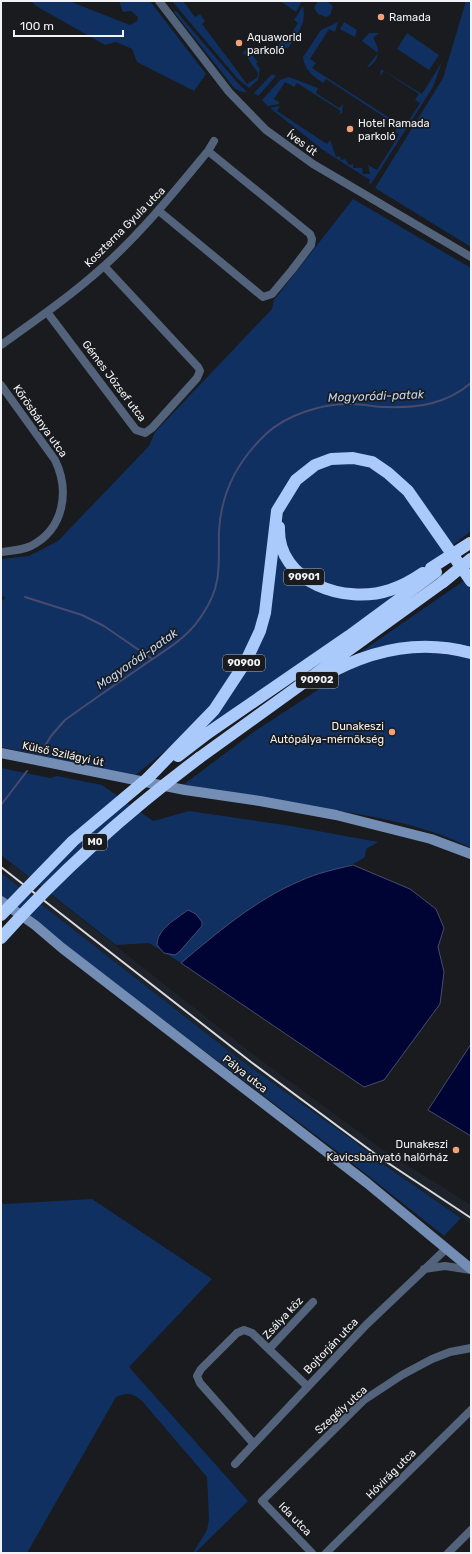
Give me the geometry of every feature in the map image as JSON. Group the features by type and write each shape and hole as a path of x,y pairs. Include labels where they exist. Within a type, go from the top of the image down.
{"highway":[{"name":"90901","path":"471,542 437,574 411,581 389,590 369,593 335,592 312,583 295,570 288,560 281,544 280,518 285,496 296,480 308,469 322,461 340,458 353,458 372,462 388,473 408,491 471,581"},
{"name":"90900","path":"182,749 225,695 245,663 260,631 270,584 277,511 285,496"},
{"name":"M0","path":"1,914 73,841 182,749 208,733 437,574 471,559"},
{"name":"M0","path":"1,938 52,883 88,848 140,803 261,713 437,574"},
{"name":"90902","path":"261,713 323,676 375,653 414,646 454,648 471,653"}],"street":[{"name":"Íves út","path":"159,1 229,92 266,130 313,164 471,257"},
{"name":"Koszterna Gyula utca","path":"1,345 47,312 104,266 159,211 208,151 214,141"},
{"path":"159,211 258,295 263,297 272,294 292,270 310,245 312,239 310,234 208,151"},
{"name":"Gémes József utca","path":"47,312 136,430 144,432 152,428 197,378 199,375 198,367 104,266"},
{"name":"Kőrösbánya utca","path":"1,385 55,460 61,472 64,496 58,518 43,538 30,546 1,552"},
{"name":"Külső Szilágyi út","path":"1,753 120,778 336,815 431,839 471,854"},
{"name":"Pálya utca","path":"1,901 35,925 62,948 367,1183 447,1248 471,1270"},
{"name":"Bojtorján utca","path":"235,1464 307,1386 435,1258 447,1248"},
{"path":"435,1258 436,1264 440,1267"},
{"name":"Pálya utca","path":"424,1269 452,1266 471,1270"},
{"name":"Zsálya köz","path":"269,1349 313,1302"},
{"path":"253,1443 200,1383 197,1376 201,1369 237,1333 244,1330 252,1333 307,1386"},
{"name":"Szegély utca","path":"262,1501 364,1400 402,1375 432,1360 450,1352 471,1348"},
{"name":"Hóvirág utca","path":"326,1553 471,1410"},
{"name":"Ida utca","path":"262,1501 312,1553"},
{"path":"448,1553 471,1530"}],"shaded area":[{"path":"31,1 69,1 130,25 137,21 138,17 131,11 123,12 119,1 150,1 206,74 194,91 137,62 132,49 116,42 105,45 36,6"},
{"path":"172,1 183,1 195,17 200,14 205,21 202,24 247,84 257,78 258,73 244,53 241,55 245,50 249,51 258,62 256,63 260,69 258,80 249,88 237,78"},
{"path":"280,1 302,1 296,12"},
{"path":"318,1 328,2 333,6 330,15 326,17 318,14 314,8"},
{"path":"466,1 471,1 471,247 375,188 443,78"},
{"path":"303,6 303,23 289,47 280,50 270,48 278,46 283,38 287,40 298,23 294,20"},
{"path":"176,11 247,92 235,89 174,12"},
{"path":"338,22 335,32 329,29 310,59 316,63 312,68 399,124 403,119 408,122 420,103 415,100 419,94 384,71 380,76 381,69 422,94 442,62 433,87 371,184 369,183 370,180 323,150 270,108 280,106 277,111 327,144 330,140 336,157 340,156 341,160 345,159 349,165 353,164 353,168 362,168 363,174 370,174 368,165 377,170 399,135 395,131 398,126 326,79 323,83 305,66 303,57 321,30"},
{"path":"344,22 357,30 355,37 340,29"},
{"path":"369,33 379,33 373,38 377,46 378,53 362,41"},
{"path":"407,33 439,55 429,70 397,49"},
{"path":"378,53 373,64 367,67"},
{"path":"272,74 276,76 258,96 254,93"},
{"path":"289,77 318,88 316,93 339,108 343,104 342,113 338,115 341,111 297,83 294,87 285,82 274,99 279,102 279,104 268,106 262,100 280,80"},
{"path":"353,199 471,268 471,531 452,546 406,485 351,454 287,484 262,613 227,689 190,731 133,777 1,747 1,602 5,598 1,594 1,559 29,556 58,541 149,446 155,432 272,309 274,300"},
{"path":"350,463 366,466 380,474 402,493 446,553 432,564 400,582 369,589 336,588 315,581 294,562 283,535 282,520 285,508 303,480 324,466"},
{"path":"277,547 326,594 403,590 209,726 208,724 250,663"},
{"path":"465,580 471,588 471,648 439,642 411,642 397,644 352,658"},
{"path":"402,651 432,652 471,658 471,848 435,833 396,822 318,807 183,785 255,731 353,667"},
{"path":"1,768 50,778 57,776 102,785 153,821 189,811 291,826 378,842 366,849 365,857 357,862 299,881 267,898 223,929 181,963 149,943 116,945 1,855"},
{"path":"12,864 250,1052 386,1152 471,1205 471,1224 380,1162 354,1141 239,1059 3,875"},
{"path":"353,865 410,889 436,909 444,928 438,947 444,972 440,1004 384,1080 364,1087 181,963 252,907 268,897 306,878"},
{"path":"1,873 239,1059 354,1141 380,1162 461,1218 444,1236 342,1155 1,897"},
{"path":"188,910 196,914 202,922 202,926 175,955 164,953 157,945 160,934 168,925"},
{"path":"471,1044 471,1136 428,1110"},
{"path":"92,1199 212,1279 129,1367 248,1501 195,1553 193,1553 207,1530 209,1519 207,1477 142,1401 136,1396 124,1394 116,1397 27,1553 1,1553 1,1202 4,1204"}],"waterway":[{"name":"Mogyoródi-patak","path":"40,754 51,736 65,720 176,643 184,637 198,621 210,601 217,582 220,517 223,503 233,477 240,465 267,433 284,421 316,408 352,404 386,407 410,407 442,400 452,396 471,383"},
{"path":"25,597 82,615 104,626 152,659"},
{"name":"Mogyoródi-patak","path":"1,805 27,771"}],"railway":[{"path":"1,867 251,1062 382,1159 471,1218"}],"place":[{"name":"Ramada","path":"381,17"},
{"name":"Aquaworld parkoló","path":"239,43"},
{"name":"Hotel Ramada parkoló","path":"350,129"},
{"name":"Dunakeszi Autópálya-mérnökség","path":"392,732"},
{"name":"Dunakeszi Kavicsbányató halőrház","path":"456,1150"}]}
